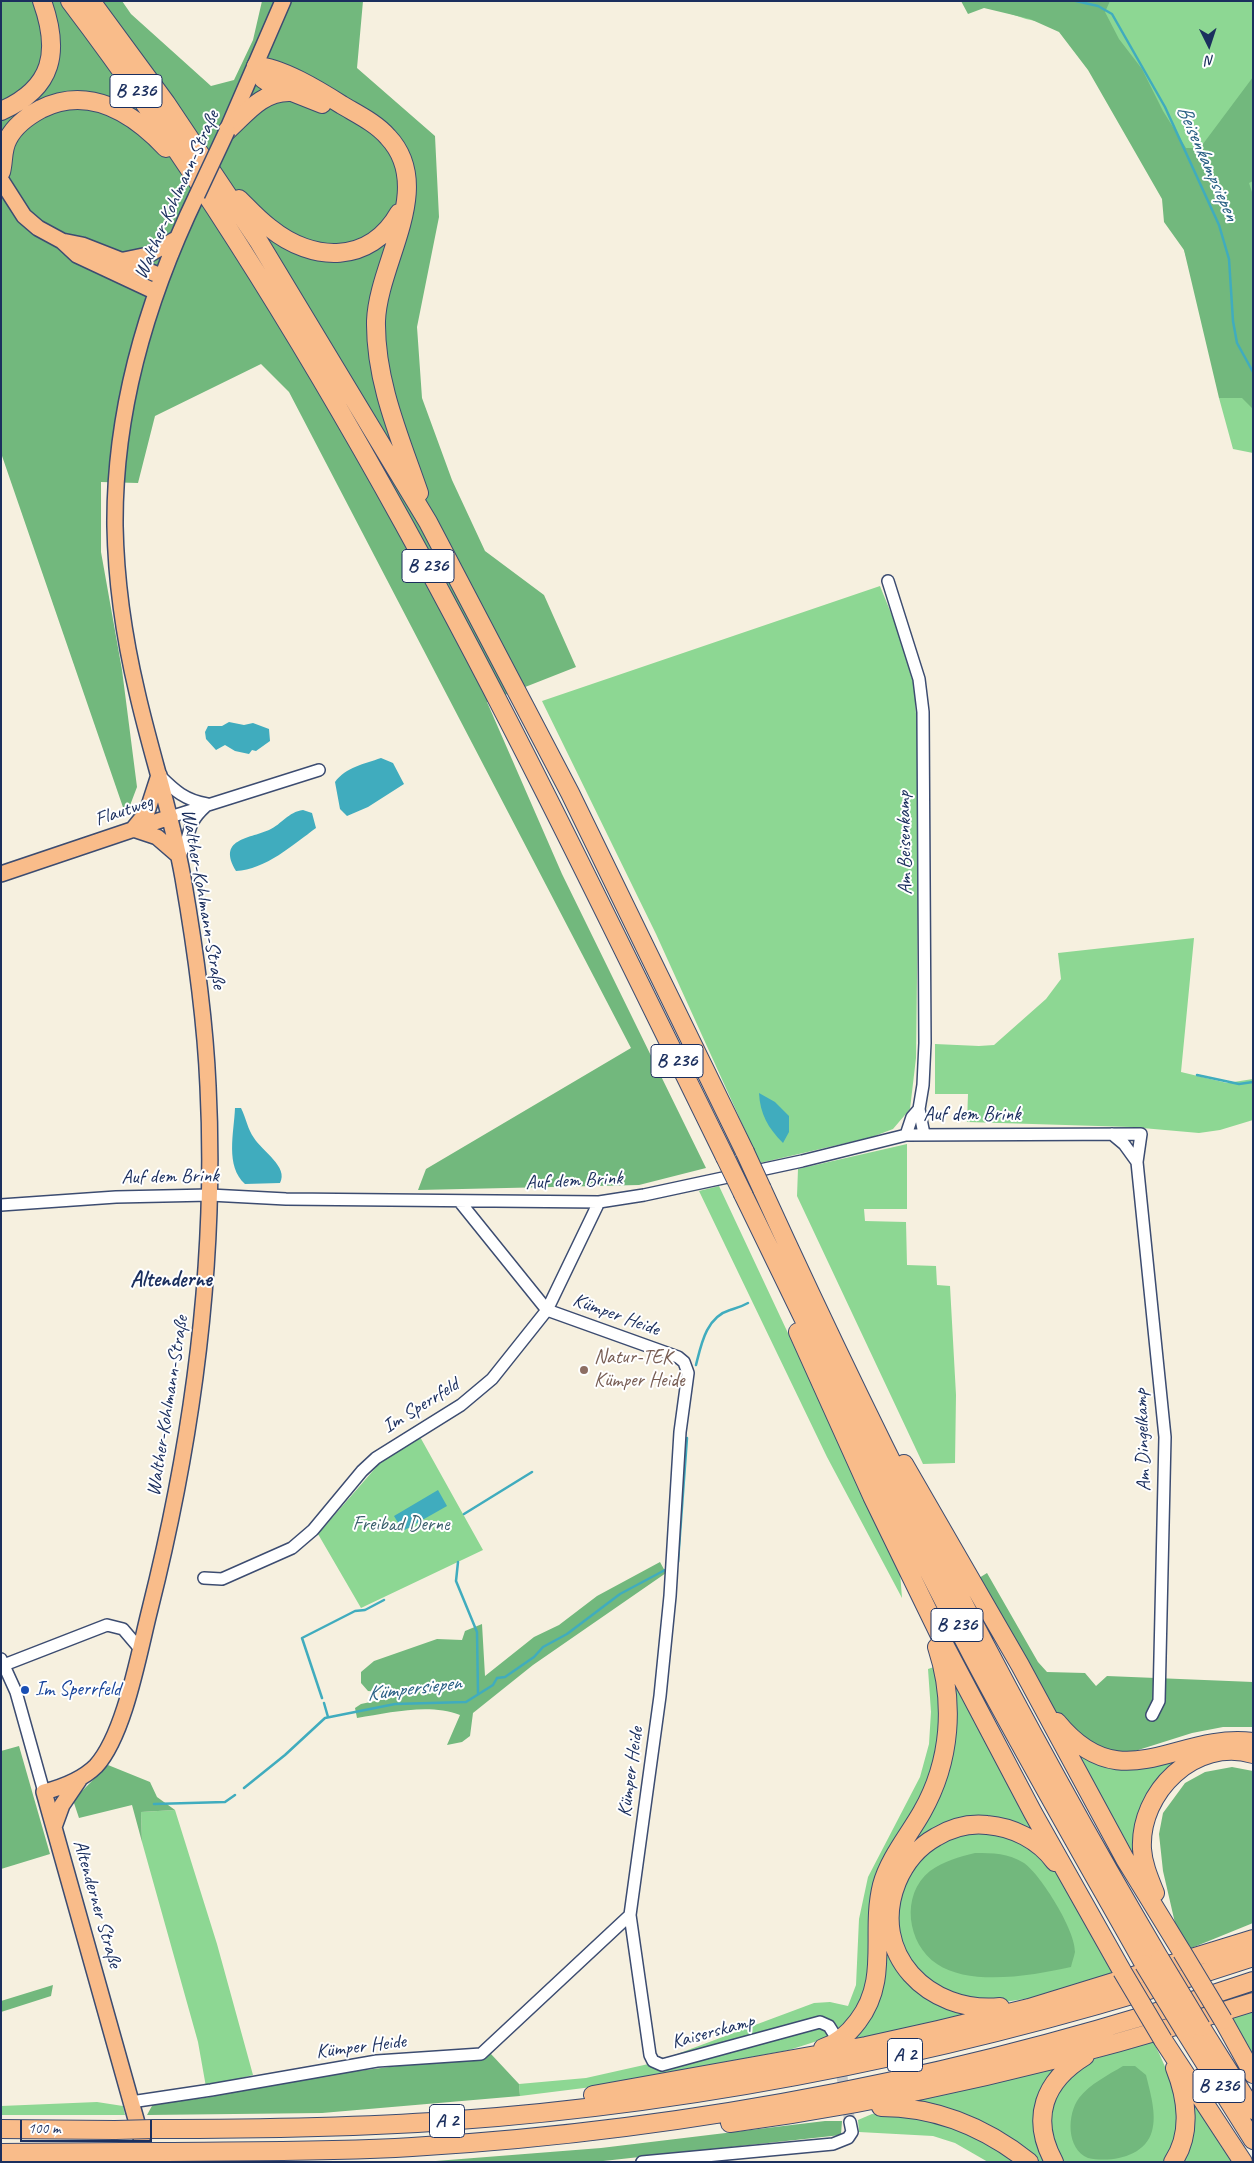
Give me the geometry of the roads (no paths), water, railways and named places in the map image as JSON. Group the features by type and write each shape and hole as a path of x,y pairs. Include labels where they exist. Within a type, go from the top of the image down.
{"highway":[{"path":"1,111 32,92 39,84 49,61 53,45 51,26 42,1"},
{"name":"B 236","path":"70,1 153,114 199,183 297,339 417,546 526,754 889,1493 976,1663 1069,1834 1152,1961 1193,2030 1253,2140"},
{"name":"B 236","path":"91,1 214,174 331,359 428,522 570,793 745,1152 868,1413 934,1546 1152,1961"},
{"path":"369,122 289,92 263,79 256,66 268,66 338,102 369,122 389,138 401,154 406,173 406,202 402,224 383,278 376,321 379,353 390,409 428,522"},
{"path":"232,125 262,98 279,92 289,92"},
{"path":"1,129 52,104 66,100 95,101 127,114 154,135 199,183"},
{"path":"1,172 7,139 24,118"},
{"path":"214,174 270,229 297,246 321,253 348,252 374,242 394,222 406,202"},
{"path":"784,1279 796,1326 810,1362 916,1587 990,1733 1090,1910 1096,1925 1122,1971 1243,2162"},
{"path":"868,1413 920,1488 1020,1665 1121,1851 1223,2020 1253,2074"},
{"path":"778,2060 815,2051 838,2042 855,2026 872,2000 878,1968 878,1916 883,1884 933,1790 943,1759 948,1717 943,1668 916,1587"},
{"path":"1020,1665 1067,1734 1088,1751 1107,1759 1125,1762 1144,1760 1222,1740 1253,1742"},
{"path":"1178,1944 1143,1861 1142,1836 1149,1807 1168,1779 1193,1761 1210,1754 1229,1752 1253,1754"},
{"path":"1043,2002 999,2008 962,2006 934,1995 911,1975 896,1951 890,1921 893,1893 909,1860 929,1841 954,1829 980,1824 1008,1829 1034,1842 1053,1859 1084,1911 1096,1925"},
{"path":"548,2112 583,2097 778,2060 866,2046 1029,2008 1043,2002 1139,1975 1253,1937"},
{"name":"A 2","path":"1,2129 154,2130 346,2127 548,2112 729,2089 865,2064 1038,2023 1253,1957"},
{"name":"A 2","path":"1,2152 122,2152 154,2157 413,2147 611,2128 793,2101 956,2067 1141,2017 1253,1981"},
{"path":"1054,2162 1047,2148 1042,2127 1045,2098 1052,2086 1070,2065 1085,2056 1130,2040 1253,2002"},
{"path":"1223,2020 1253,2063"},
{"name":"B 236","path":"1193,2030 1253,2110"},
{"path":"611,2128 644,2134 836,2107 971,2081 1130,2040"},
{"path":"1164,2040 1180,2080 1186,2116 1181,2146 1173,2162"},
{"path":"836,2107 898,2107 937,2113 975,2126 995,2137 1028,2162"}],"main road":[{"name":"Walther-Kohlmann-Straße","path":"44,1792 80,1778 98,1764 110,1746 121,1716 157,1579 188,1430 206,1281 210,1195 209,1100 194,944 179,856 126,638 119,594 115,519 118,466 124,414 133,365 156,292 178,234 232,125 283,1"},
{"path":"1,180 24,216 38,228 62,241 77,255 156,292"},
{"path":"124,260 148,254 178,234"},
{"path":"62,241 82,245 162,276"},
{"path":"159,776 147,812 133,829 158,837 179,856"},
{"name":"Flautweg","path":"1,874 170,817"},
{"path":"54,1826 67,1795 80,1778"},
{"name":"Altenderner Straße","path":"44,1792 131,2102 154,2157"}],"street":[{"name":"Am Beisenkamp","path":"888,581 919,679 923,712 925,1043 923,1085 919,1109 924,1134"},
{"name":"Flautweg","path":"170,817 319,770"},
{"path":"159,776 182,797 191,801 209,804"},
{"path":"179,856 186,843 190,825 195,816 209,804"},
{"name":"Am Beisenkamp","path":"906,1135 912,1117 919,1109"},
{"path":"1112,1134 1124,1144 1137,1162"},
{"name":"Auf dem Brink","path":"1,1205 100,1197 210,1195 286,1199 599,1202 644,1195 906,1135 1141,1134"},
{"name":"Am Dingelkamp","path":"1141,1134 1137,1162 1165,1437 1159,1701 1152,1715"},
{"name":"Kümper Heide","path":"131,2102 377,2061 481,2054 630,1916 666,1645 680,1432 688,1373 684,1362 678,1357 547,1310 460,1202"},
{"name":"Im Sperrfeld","path":"204,1578 222,1579 292,1548 313,1530 362,1471 376,1458 461,1405 492,1379 547,1310 599,1202"},
{"path":"3,1662 107,1624 123,1629 140,1649"},
{"name":"Altenderner Straße","path":"3,1662 16,1692 44,1792"},
{"name":"Kaiserskamp","path":"630,1916 650,2055 658,2064 730,2048 811,2023 825,2024 834,2034"},
{"path":"642,2162 833,2144 848,2138 852,2132 850,2122"}],"water":[{"path":"229,722 244,725 253,723 269,729 270,741 256,751 252,750 249,754 235,751 225,745 216,750 206,739 205,732 208,726 222,726"},
{"path":"381,758 393,763 404,784 368,807 347,816 340,809 335,782 350,769"},
{"path":"303,810 312,813 316,828 268,861 247,870 236,871 230,852 233,846 244,838 274,828 293,813"},
{"path":"759,1093 775,1102 789,1116 789,1132 783,1143 773,1132 766,1120 761,1108"},
{"path":"235,1108 241,1108 252,1135 278,1165 282,1177 280,1183 245,1184 239,1177 235,1168 232,1149"},
{"path":"438,1490 447,1506 403,1531 394,1516"}],"waterway":[{"name":"Beisenkampsiepen","path":"1076,1 1098,6 1112,14 1165,107 1219,225 1229,259 1233,321 1237,343 1253,372"},
{"path":"1197,1075 1239,1084 1253,1082"},
{"name":"Kümpersiepen","path":"696,1365 706,1333 715,1319 730,1310 748,1303"},
{"name":"Kümpersiepen","path":"678,1562 687,1438"},
{"path":"464,1514 532,1472"},
{"path":"458,1562 456,1581 477,1632 478,1693"},
{"name":"Kümpersiepen","path":"244,1788 285,1755 325,1718 395,1704 466,1702 493,1685 497,1678 505,1677 534,1657 543,1647 567,1634 620,1594 665,1570"},
{"path":"322,1698 302,1638 355,1611 365,1610 384,1600"},
{"path":"324,1703 328,1717"},
{"name":"Kümpersiepen","path":"154,1804 225,1802 235,1795"}],"tunnel":[{"path":"839,2060 850,2122"}],"place":[{"name":"Natur-TEK Kümper Heide","path":"584,1370"},
{"name":"Im Sperrfeld","path":"25,1690"}],"district":[{"name":"Altenderne","path":"171,1280"}],"park label":[{"name":"Freibad Derne","path":"401,1525"}]}
